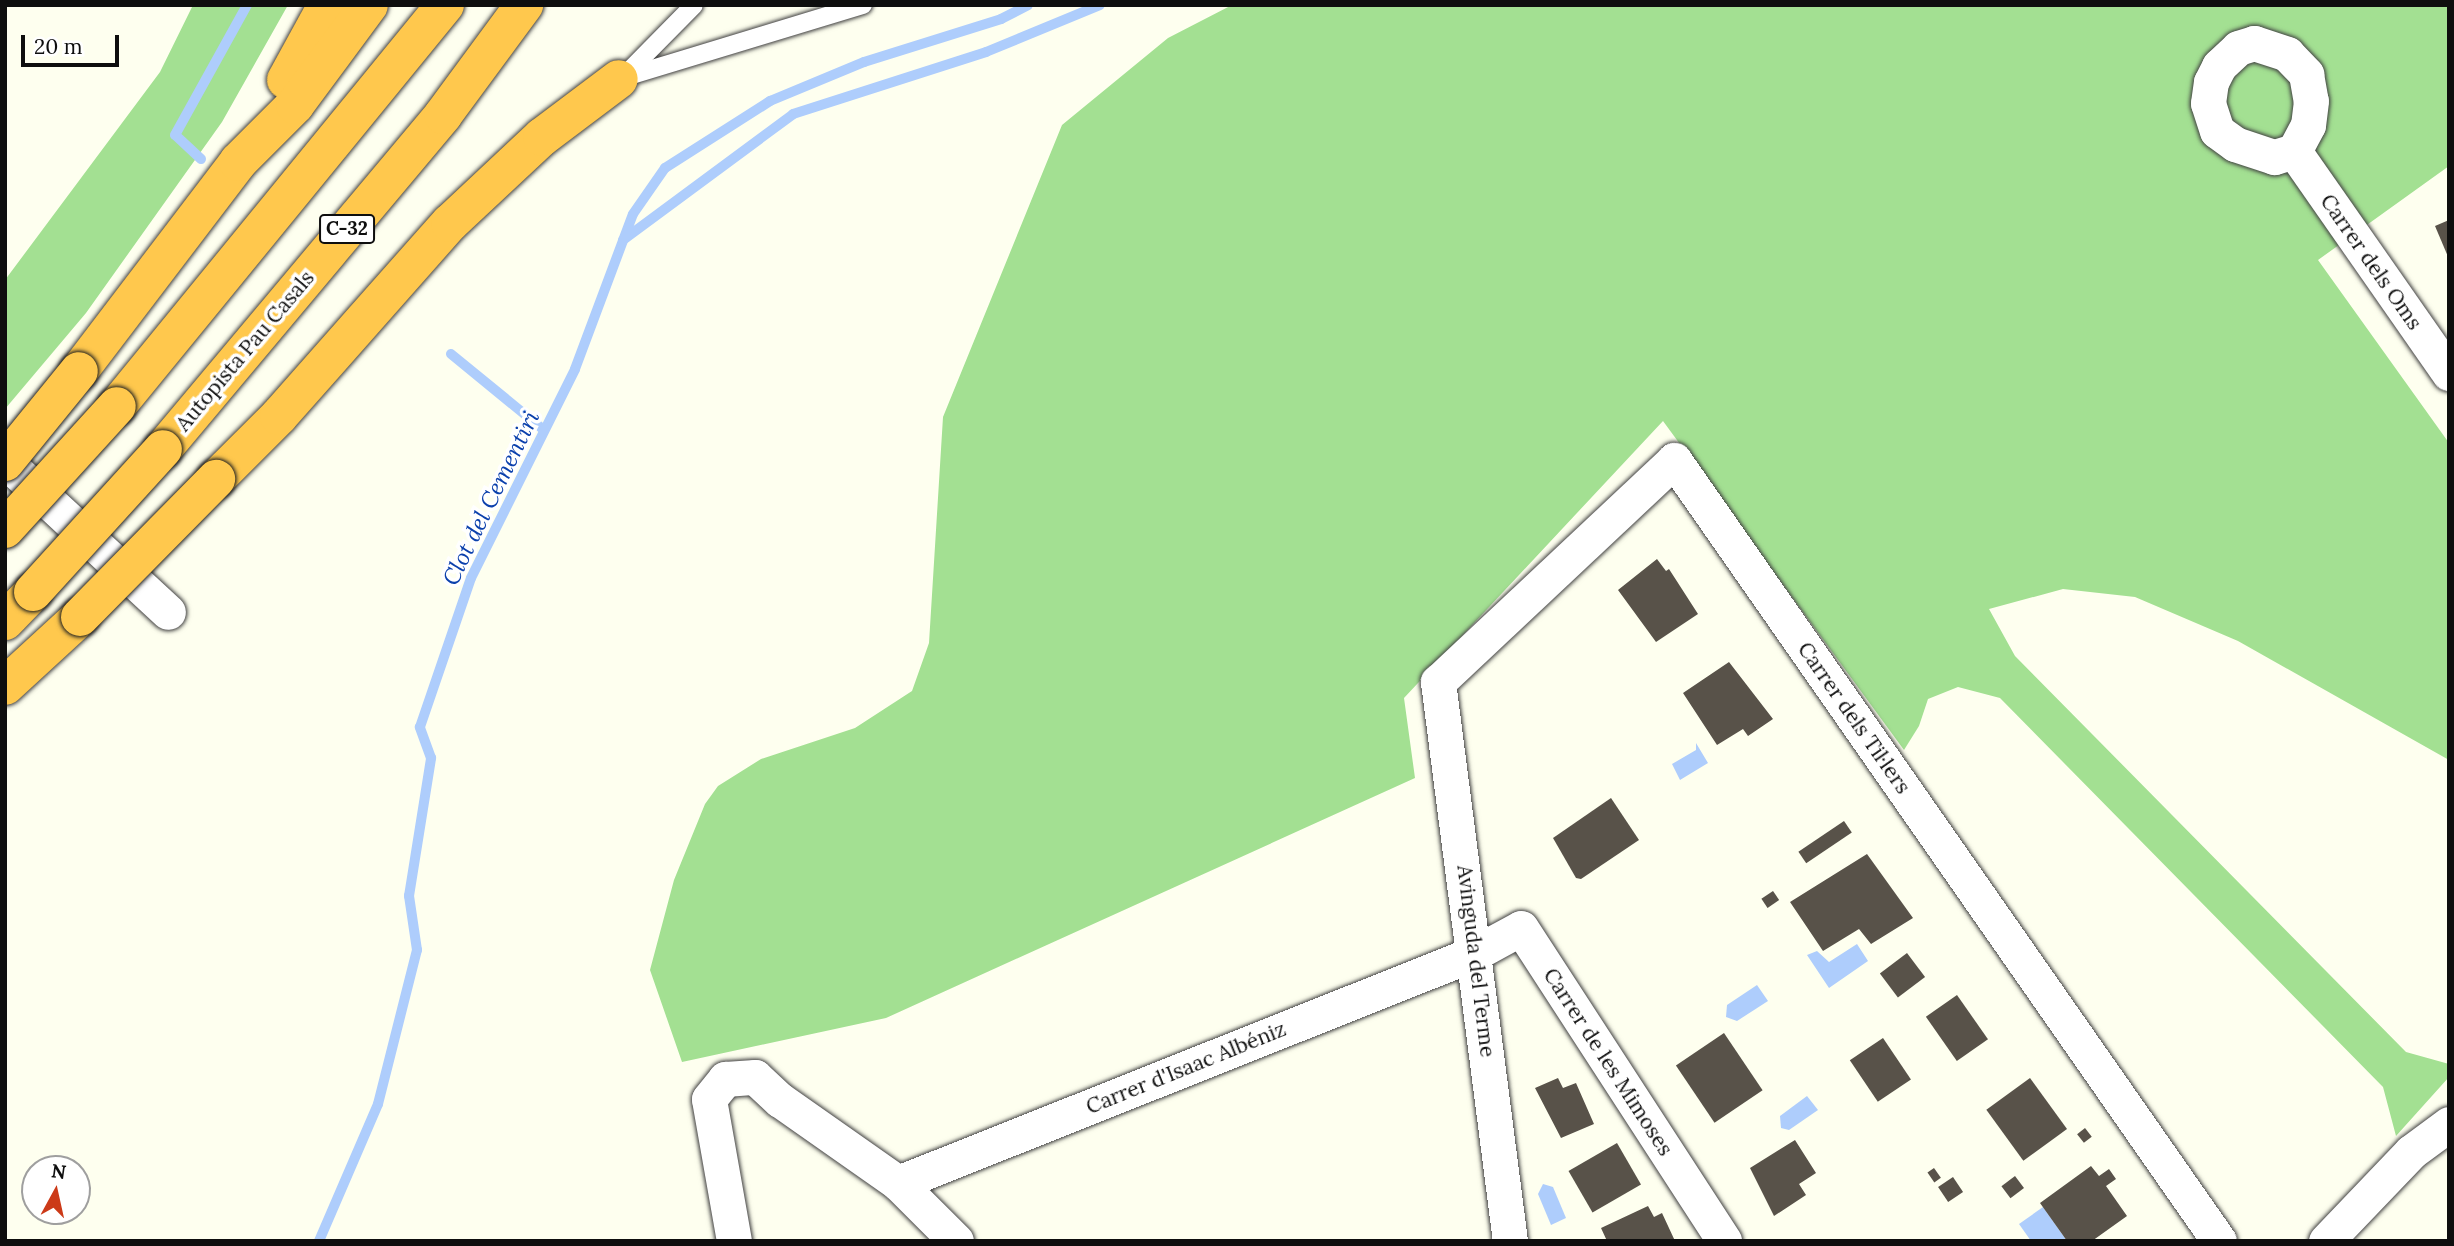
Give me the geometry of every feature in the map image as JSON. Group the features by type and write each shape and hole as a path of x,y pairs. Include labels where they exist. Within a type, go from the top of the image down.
{"highway":[{"path":"5,462 79,371 238,163 307,48 327,5"},
{"path":"238,163 295,105 369,5"},
{"path":"5,529 117,405 445,5"},
{"name":"Autopista Pau Casals","path":"5,621 163,449 443,115 524,5"},
{"path":"5,686 80,617 279,416 450,223 542,137 619,79"}],"street":[{"name":"Carrer dels Oms","path":"2294,150 2449,373"},
{"name":"Carrer dels Til·lers","path":"1438,682 1674,460 2219,1241"},
{"path":"5,462 168,612"},
{"name":"Avinguda del Terme","path":"1438,682 1510,1241"},
{"name":"Carrer de les Mimoses","path":"1475,953 1521,928 1724,1241"},
{"name":"Carrer d'Isaac Albéniz","path":"898,1183 1475,953"},
{"path":"734,1241 709,1099 725,1079 755,1077 780,1100 898,1183 956,1241"},
{"path":"2326,1241 2411,1152 2449,1124"}],"lane":[{"path":"619,79 694,5"},
{"path":"619,79 863,5"}],"green space":[{"path":"193,5 288,5 222,122 86,313 5,409 5,280 160,72"},
{"path":"1232,5 2449,5 2449,166 2318,260 2449,443 2449,760 2238,641 2135,597 2063,589 1989,609 2015,656 2406,1052 2449,1064 2449,1077 2396,1136 2383,1087 2000,698 1958,687 1928,699 1919,726 1904,750 1663,421 1404,698 1415,778 886,1018 682,1062 650,970 674,880 705,804 718,786 761,759 855,728 912,691 929,643 943,417 1062,125 1168,38"}],"water":[{"path":"1696,743 1708,763 1680,780 1672,764 1696,750"},
{"path":"1857,944 1868,961 1829,988 1807,955 1817,951 1829,962"},
{"path":"1757,985 1768,1001 1737,1021 1726,1017 1727,1005"},
{"path":"1807,1096 1818,1110 1789,1130 1781,1128 1780,1116"},
{"path":"1543,1184 1553,1187 1566,1218 1551,1225 1538,1194"},
{"path":"2043,1207 2067,1241 2031,1241 2019,1224"}],"building":[{"path":"2449,220 2449,259 2435,226"},
{"path":"1657,559 1666,571 1669,569 1698,614 1656,642 1618,590"},
{"path":"1729,662 1773,719 1748,736 1743,729 1717,745 1683,693"},
{"path":"1611,798 1639,840 1581,879 1576,878 1553,838"},
{"path":"1844,821 1852,833 1806,863 1798,852"},
{"path":"1867,854 1913,918 1871,944 1859,929 1823,951 1790,902"},
{"path":"1773,891 1779,900 1768,908 1761,899"},
{"path":"1907,953 1925,977 1898,997 1880,973"},
{"path":"1957,995 1988,1039 1957,1061 1926,1017"},
{"path":"1724,1033 1763,1090 1715,1123 1676,1065"},
{"path":"1883,1038 1911,1079 1878,1102 1850,1060"},
{"path":"1558,1078 1563,1088 1576,1083 1594,1124 1561,1138 1535,1088"},
{"path":"2030,1078 2067,1129 2023,1161 1986,1110"},
{"path":"2085,1128 2092,1137 2084,1143 2077,1134"},
{"path":"1795,1140 1816,1173 1799,1184 1806,1195 1774,1216 1750,1168"},
{"path":"1617,1143 1641,1185 1593,1213 1569,1171"},
{"path":"2091,1166 2099,1176 2109,1169 2116,1179 2106,1186 2127,1216 2092,1241 2067,1241 2040,1203"},
{"path":"1934,1168 1941,1178 1934,1182 1927,1173"},
{"path":"2015,1176 2024,1188 2010,1198 2001,1186"},
{"path":"1953,1177 1963,1192 1948,1202 1938,1187"},
{"path":"1648,1206 1654,1217 1662,1213 1675,1241 1607,1241 1601,1228"}],"waterway":[{"path":"201,159 175,135 247,5"},
{"name":"Clot del Cementiri","path":"319,1241 378,1104 417,950 409,896 431,758 420,727 471,578 575,369 633,214 665,168 770,101 864,62 1001,19 1028,5"},
{"path":"623,240 793,114 986,52 1100,5"},
{"path":"451,354 544,430"}]}
